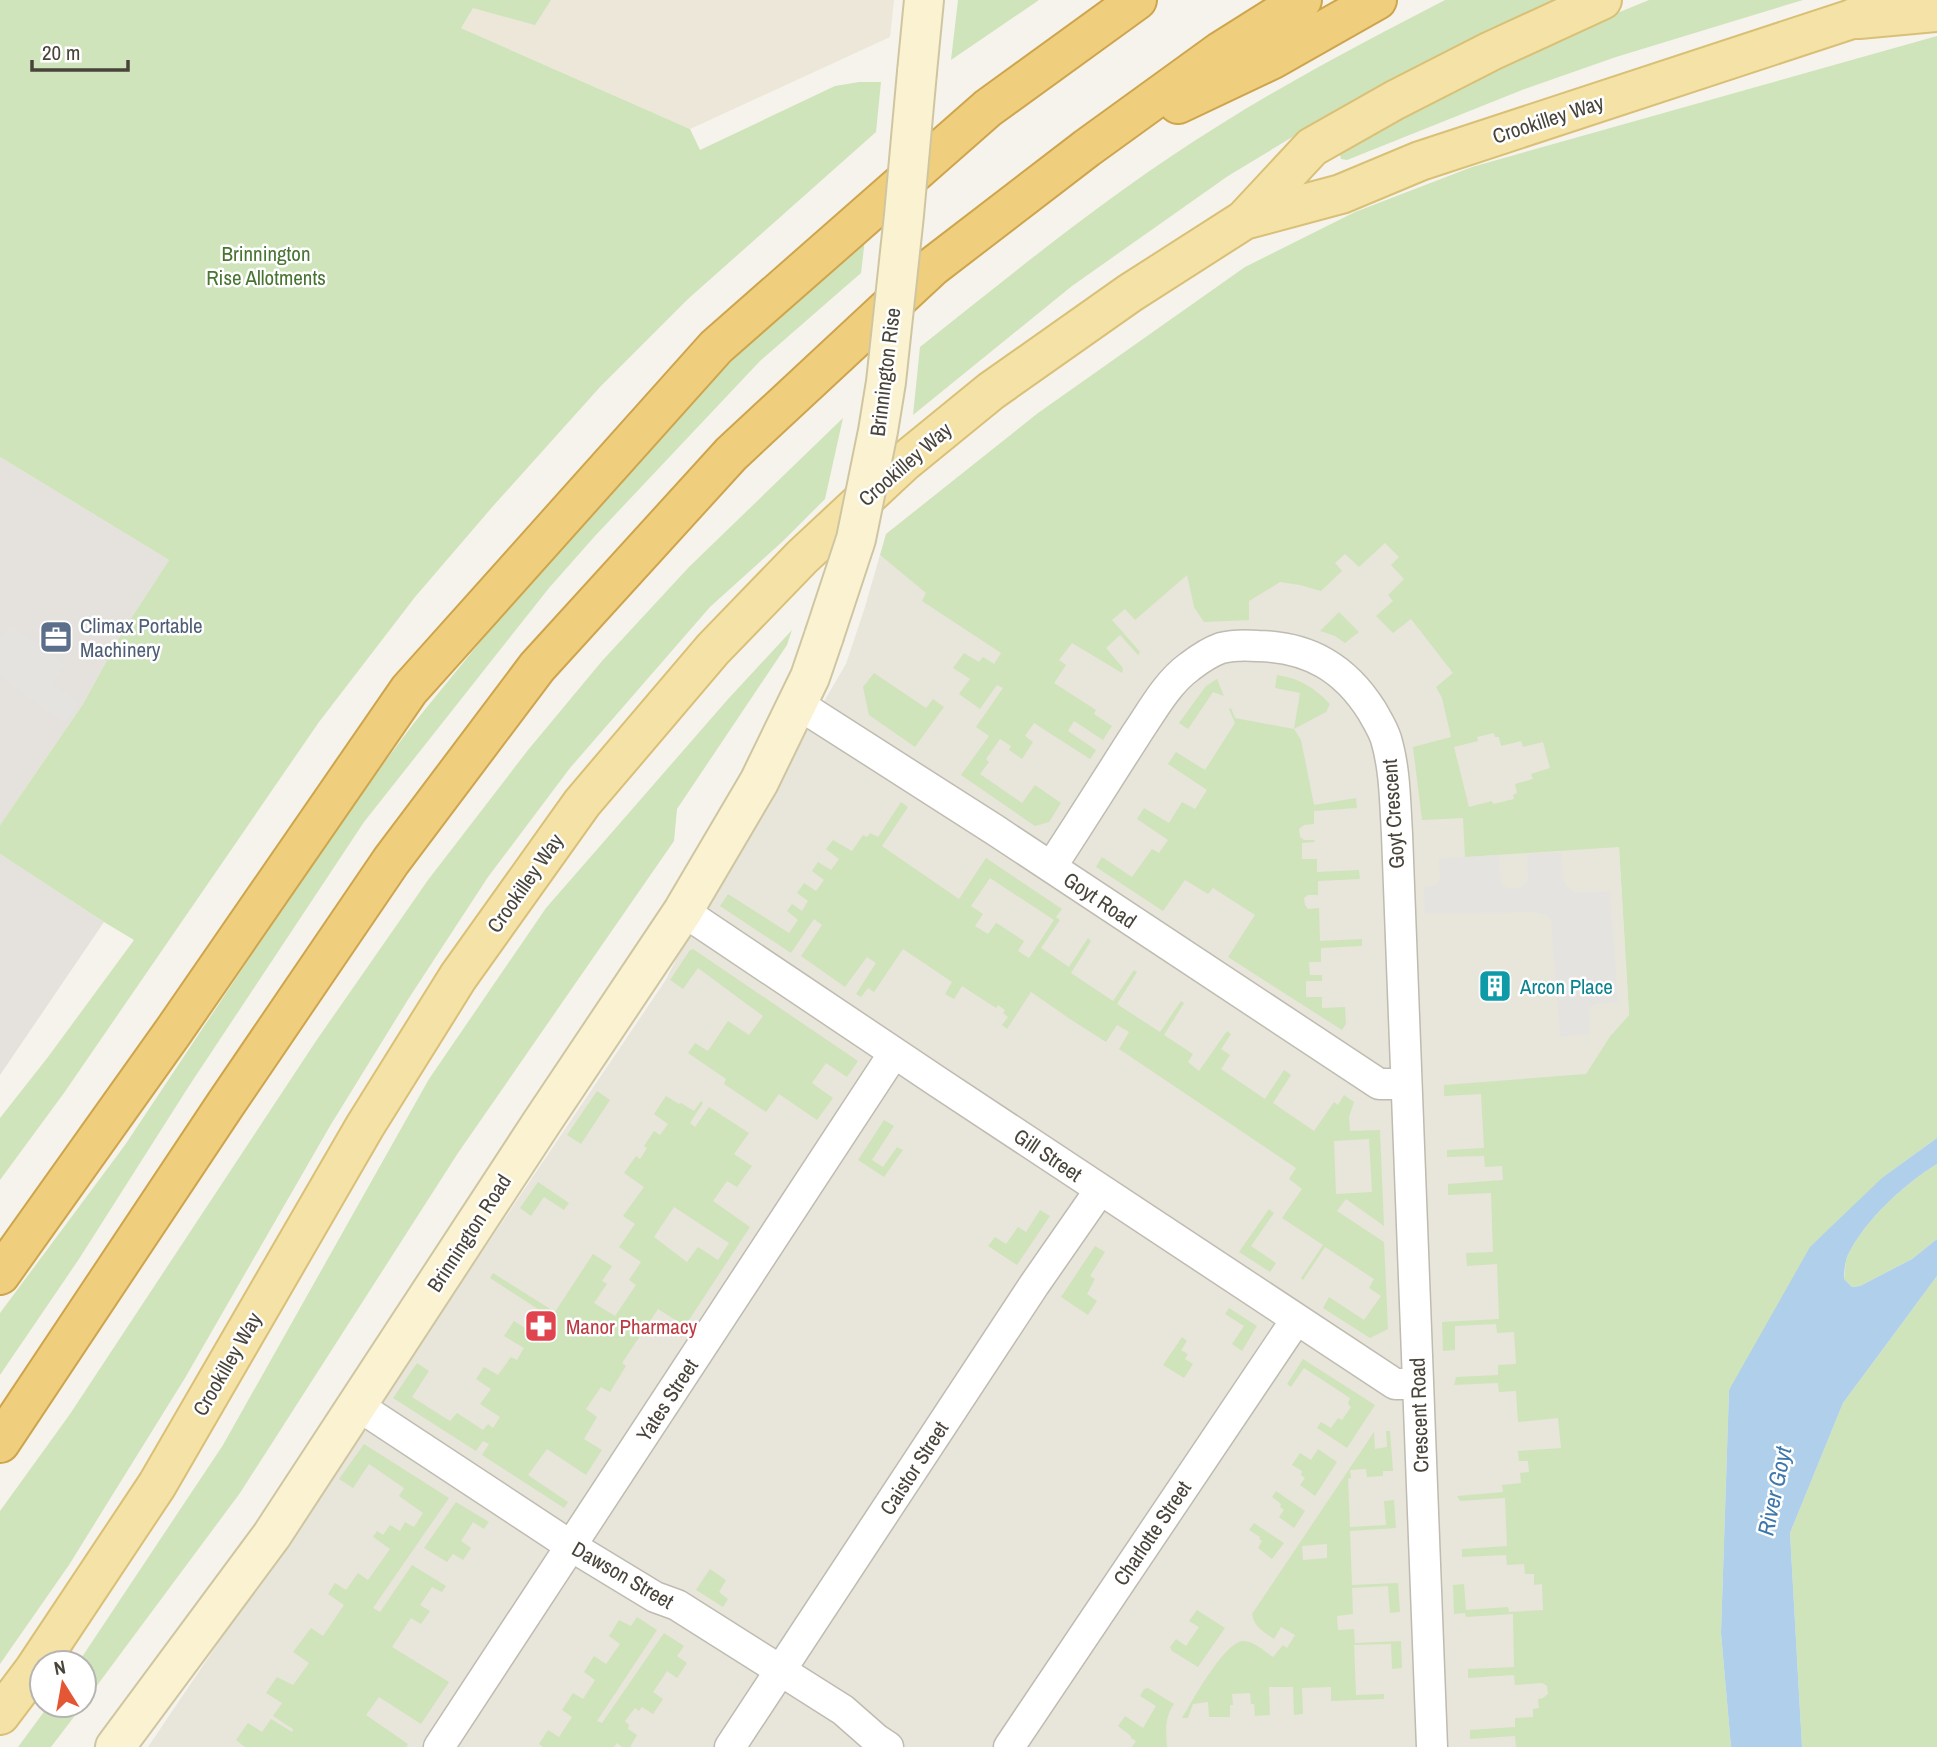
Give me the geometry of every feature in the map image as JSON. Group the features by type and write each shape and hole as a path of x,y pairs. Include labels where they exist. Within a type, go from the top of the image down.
{"highway":[{"path":"0,1276 173,1032 409,690 716,347 988,108 1137,0"},
{"path":"0,1443 391,861 537,667 731,454 932,267 1087,148 1221,51 1302,0"},
{"path":"1087,148 1273,59 1377,0"}],"main road":[{"name":"Crookilley Way","path":"0,1715 34,1670 157,1485 365,1126 458,977 582,803 713,649 802,557 904,462 991,391 1130,293 1244,220 1312,147 1395,100 1491,51 1602,0"},
{"name":"Crookilley Way","path":"1244,220 1341,194 1420,161 1852,19 1889,0"},
{"name":"Crookilley Way","path":"1852,19 1937,12"}],"street":[{"name":"Brinnington Rise","path":"797,704 810,677 856,539 878,431 904,215 924,0"},
{"name":"Goyt Crescent","path":"1051,867 1155,706 1187,668 1222,648 1242,645 1291,649 1314,656 1334,667 1365,700 1378,721 1386,738 1391,760 1406,1083"},
{"name":"Goyt Road","path":"797,704 1051,867 1379,1084 1406,1083"},
{"name":"Brinnington Road","path":"115,1747 272,1535 683,911 759,782 797,704"},
{"name":"Gill Street","path":"683,911 1395,1384 1418,1384"},
{"name":"Yates Street","path":"439,1747 894,1052"},
{"name":"Crescent Road","path":"1406,1083 1432,1747"},
{"name":"Caistor Street","path":"730,1747 1100,1190"},
{"name":"Charlotte Street","path":"1009,1747 1296,1320"},
{"name":"Dawson Street","path":"357,1405 571,1546 654,1597 677,1605 843,1710 888,1747"}],"shaded area":[{"path":"398,0 894,0 890,37 690,129"},
{"path":"0,457 169,560 124,629 83,704 0,825"},
{"path":"1181,541 1194,607 1249,619 1248,601 1278,554 1385,543 1429,544 1619,847 1629,1015 1611,1035 1674,1747 148,1747 665,981 712,891 846,664 880,555 927,593 923,601 1002,653"},
{"path":"10,626 65,664 52,684 79,703 65,723 0,676 0,640"},
{"path":"1561,852 1563,881 1567,887 1575,893 1610,891 1618,1002 1595,1004 1589,1008 1590,1034 1560,1037 1551,920 1547,915 1533,912 1425,914 1424,887 1438,882 1439,859 1499,855 1503,886 1520,888 1528,878 1527,854"},
{"path":"0,854 104,922 0,1075"}],"green space":[{"name":"Brinnington Rise Allotments","path":"0,0 551,0 535,25 473,8 461,28 690,129 700,150 835,86 881,82 876,132 688,299 600,387 415,597 319,722 64,1093 0,1180 0,1118 134,940 0,854 0,825 83,704 124,629 169,560 0,457"},
{"path":"958,0 1039,0 951,60"},
{"path":"1445,0 1555,0 1357,98 1228,176 1072,286 913,415 920,347 1029,260 1141,177 1218,126 1302,76"},
{"path":"1649,0 1803,0 1616,57 1522,90 1347,160 1341,159 1342,151 1435,98 1566,34"},
{"path":"1937,36 1937,1138 1883,1177 1729,1390 1721,1633 1731,1747 1516,1747 1515,1736 1470,1739 1470,1730 1515,1727 1515,1718 1533,1717 1533,1709 1539,1708 1538,1699 1548,1694 1547,1686 1542,1683 1515,1685 1514,1675 1468,1678 1468,1669 1514,1667 1513,1614 1466,1617 1465,1613 1454,1614 1453,1585 1464,1584 1466,1610 1508,1607 1509,1612 1543,1610 1542,1584 1534,1585 1534,1574 1525,1574 1524,1564 1507,1565 1506,1555 1462,1557 1462,1549 1507,1546 1505,1498 1460,1501 1457,1496 1503,1492 1502,1485 1521,1483 1520,1473 1529,1472 1528,1461 1519,1461 1518,1451 1561,1448 1558,1418 1518,1422 1516,1391 1499,1392 1498,1383 1454,1385 1456,1377 1498,1375 1498,1365 1516,1364 1514,1332 1497,1333 1496,1324 1455,1326 1455,1350 1443,1351 1442,1322 1499,1319 1497,1264 1467,1266 1466,1253 1493,1252 1491,1193 1448,1195 1448,1184 1503,1180 1502,1166 1485,1167 1484,1156 1447,1157 1447,1150 1484,1148 1481,1094 1444,1096 1444,1085 1586,1074 1611,1035 1629,1015 1619,847 1465,857 1463,818 1422,820 1413,747 1451,737 1442,698 1436,687 1453,673 1411,619 1393,633 1376,616 1393,601 1388,595 1404,579 1391,565 1399,557 1385,543 1359,567 1345,554 1335,563 1342,571 1321,591 1280,582 1249,601 1249,620 1204,622 1194,607 1187,575 1135,620 1125,609 1112,620 1140,652 1138,655 1120,635 1106,648 1123,668 1122,673 1072,643 1059,660 1066,665 1054,683 1096,710 1094,714 1112,726 1103,740 1074,721 1068,731 1096,750 1090,759 1034,723 1025,736 1033,742 1022,759 1009,750 1011,746 1000,739 986,759 989,762 980,774 1022,803 1035,785 1061,803 1049,822 1035,826 961,775 989,736 976,727 1003,688 997,685 980,709 959,694 970,679 953,668 964,653 979,662 983,657 994,664 1001,653 922,601 926,593 880,555 886,534 1038,413 1245,267 1355,212 1472,167","holes":["1494,733 1495,737 1499,737 1501,746 1521,741 1523,747 1543,742 1550,768 1531,774 1533,779 1515,784 1517,793 1513,795 1514,799 1469,807 1454,747 1478,741 1477,737"]},
{"path":"865,239 861,273 760,361 595,536 549,588 364,822 189,1086 79,1259 0,1375 0,1313 125,1145 342,819 414,723 573,528 676,414"},
{"path":"843,418 825,499 710,607 570,768 488,877 330,1126 185,1378 69,1565 0,1664 0,1511 70,1414 316,1041 428,880 528,750 602,661 689,567"},
{"path":"1339,612 1359,632 1345,643 1320,631"},
{"path":"792,630 787,645 677,809 674,841 458,1153 240,1493 98,1684 98,1649 87,1649 223,1445 429,1079 546,908 729,698"},
{"path":"874,673 926,708 933,699 944,707 915,747 869,715 863,687"},
{"path":"1277,675 1299,681 1318,693 1330,704 1326,712 1294,729 1300,693 1275,688"},
{"path":"1217,679 1224,696 1213,692 1188,729 1179,723 1206,686"},
{"path":"1231,708 1235,718 1294,729 1301,740 1314,805 1356,798 1357,808 1314,811 1314,824 1304,825 1299,829 1300,837 1315,842 1302,843 1302,859 1317,859 1317,872 1359,870 1360,879 1318,881 1318,895 1304,898 1308,909 1319,908 1320,941 1362,939 1362,946 1321,948 1321,962 1309,962 1310,975 1322,975 1322,981 1306,981 1306,997 1322,997 1322,1008 1345,1007 1346,1024 1342,1030 1228,957 1255,915 1213,888 1208,894 1185,880 1163,911 1096,867 1102,857 1132,877 1152,849 1159,853 1168,840 1137,819 1144,808 1169,823 1182,802 1195,809 1207,790 1168,764 1176,752 1205,770 1235,723 1229,709"},
{"path":"901,802 908,807 882,846 959,899 986,858 1062,909 1056,917 1060,920 1041,948 1069,967 1088,938 1091,941 1071,973 1113,1001 1134,970 1137,972 1117,1004 1160,1032 1181,1001 1184,1003 1164,1035 1193,1054 1188,1062 1199,1071 1227,1031 1231,1034 1221,1049 1230,1055 1221,1069 1265,1099 1284,1070 1291,1075 1273,1103 1314,1131 1334,1102 1338,1105 1344,1095 1354,1102 1349,1117 1350,1131 1380,1130 1384,1226 1346,1199 1337,1211 1384,1242 1388,1329 1370,1338 1323,1308 1329,1297 1364,1320 1381,1296 1369,1288 1374,1279 1325,1247 1303,1280 1301,1278 1323,1245 1282,1218 1302,1189 1289,1179 1296,1168 1119,1049 1129,1032 1117,1025 1106,1042 1031,992 1007,1029 1002,1025 1008,1017 1003,1013 1005,1010 998,1005 996,1008 962,986 954,999 945,994 952,982 903,949 874,992 868,988 861,997 856,994 876,963 867,957 845,987 801,956 822,925 814,919 791,953 720,906 728,894 789,933 798,920 787,911 792,904 802,911 808,901 797,893 804,883 816,891 824,880 812,871 818,862 831,870 839,859 826,849 833,840 852,851 863,835 867,837 870,833 878,837","holes":["990,878 1054,920 1029,958 1018,951 1024,941 998,924 996,923 988,934 975,926 983,914 971,906","1369,1139 1372,1192 1336,1194 1334,1141"]},
{"path":"693,949 858,1061 847,1077 826,1063 812,1083 833,1098 817,1120 779,1094 766,1112 724,1084 726,1079 688,1053 695,1043 708,1051 728,1021 749,1035 763,1016 698,968 683,989 670,980"},
{"path":"597,1091 610,1100 581,1144 567,1135"},
{"path":"666,1096 694,1111 701,1101 703,1103 690,1123 695,1127 709,1107 749,1133 734,1154 752,1166 737,1187 727,1181 713,1201 750,1227 685,1326 658,1309 622,1363 626,1366 610,1392 601,1387 586,1409 597,1417 584,1439 602,1450 586,1475 547,1449 528,1475 568,1502 564,1508 482,1455 489,1444 483,1441 476,1451 393,1398 417,1363 429,1371 412,1397 450,1421 457,1413 483,1430 488,1424 493,1428 500,1417 480,1404 491,1389 476,1379 484,1367 498,1375 511,1357 517,1360 524,1348 504,1336 514,1321 548,1343 557,1330 552,1326 555,1320 490,1278 493,1273 555,1312 593,1254 612,1266 602,1281 607,1284 594,1303 615,1316 636,1285 629,1280 641,1262 619,1247 635,1224 623,1216 644,1187 624,1173 636,1156 640,1159 647,1148 644,1146 654,1131 660,1135 668,1124 654,1114","holes":["674,1207 729,1243 718,1260 698,1247 687,1262 654,1237"]},
{"path":"884,1120 894,1126 872,1160 883,1167 897,1147 903,1150 884,1177 858,1160"},
{"path":"1937,1164 1937,1239 1912,1259 1860,1286 1852,1287 1844,1279 1846,1260 1854,1244 1874,1217 1898,1193"},
{"path":"538,1182 569,1203 564,1210 544,1197 531,1216 520,1208"},
{"path":"1269,1209 1274,1213 1251,1246 1276,1263 1270,1272 1239,1252"},
{"path":"1040,1210 1050,1216 1017,1265 988,1246 995,1237 1006,1244 1018,1227 1026,1232"},
{"path":"1095,1246 1105,1252 1090,1276 1095,1279 1087,1294 1097,1301 1088,1315 1061,1297"},
{"path":"1937,1276 1937,1747 1802,1747 1790,1533 1843,1403"},
{"path":"1229,1308 1257,1326 1242,1351 1232,1344 1244,1326 1225,1314"},
{"path":"1182,1337 1187,1341 1181,1350 1188,1354 1185,1359 1193,1364 1184,1378 1163,1365"},
{"path":"1303,1359 1375,1405 1347,1448 1317,1428 1321,1422 1331,1428 1338,1418 1342,1420 1351,1407 1348,1404 1350,1398 1304,1368 1291,1387 1287,1384"},
{"path":"1386,1431 1390,1431 1393,1471 1383,1471 1383,1476 1367,1477 1366,1469 1350,1470 1350,1527 1386,1525 1384,1501 1394,1500 1396,1528 1350,1531 1352,1585 1398,1583 1400,1612 1390,1613 1388,1586 1352,1588 1353,1614 1337,1616 1338,1630 1354,1629 1355,1643 1401,1641 1402,1668 1392,1669 1391,1644 1354,1645 1356,1695 1384,1694 1384,1699 1331,1701 1331,1687 1302,1688 1303,1714 1294,1715 1293,1687 1269,1687 1270,1715 1255,1716 1250,1693 1232,1694 1230,1717 1209,1717 1208,1702 1193,1704 1188,1718 1182,1718 1209,1674 1235,1644 1243,1641 1251,1643 1273,1657 1283,1645 1287,1648 1295,1635 1281,1627 1274,1639 1257,1626 1252,1614 1374,1432 1375,1449 1387,1447","holes":["1327,1544 1327,1558 1303,1560 1302,1546"]},
{"path":"364,1444 449,1498 373,1608 380,1612 412,1565 446,1586 442,1592 432,1587 420,1605 430,1611 421,1624 411,1618 392,1647 449,1682 421,1724 379,1697 366,1715 408,1744 406,1747 245,1747 236,1740 248,1723 262,1732 271,1719 292,1732 293,1729 273,1716 282,1703 266,1693 277,1677 293,1685 309,1663 293,1652 311,1628 323,1636 344,1605 328,1594 335,1583 346,1590 358,1573 368,1580 390,1549 373,1537 377,1531 383,1535 390,1525 400,1531 405,1522 414,1527 423,1513 399,1496 404,1488 369,1464 353,1488 339,1479"},
{"path":"1318,1449 1337,1462 1315,1496 1300,1485 1305,1478 1301,1475 1302,1471 1292,1465 1300,1453 1311,1460"},
{"path":"1276,1491 1305,1511 1294,1528 1279,1517 1284,1510 1272,1497"},
{"path":"456,1502 489,1522 484,1529 473,1522 461,1541 471,1548 463,1560 453,1554 447,1562 424,1548"},
{"path":"1254,1523 1284,1543 1272,1559 1258,1548 1262,1541 1260,1537 1249,1530"},
{"path":"710,1569 726,1580 719,1592 728,1599 723,1607 696,1590"},
{"path":"1197,1610 1225,1628 1198,1667 1170,1647 1176,1639 1186,1646 1199,1627 1189,1621"},
{"path":"637,1617 657,1630 597,1721 602,1723 664,1633 684,1646 677,1656 687,1663 677,1678 667,1671 653,1692 663,1699 653,1714 642,1707 639,1711 635,1708 625,1721 629,1725 628,1729 637,1735 630,1747 622,1747 617,1743 614,1747 543,1747 539,1744 548,1730 559,1737 572,1717 562,1710 573,1693 583,1699 595,1680 584,1672 594,1656 606,1664 620,1644 609,1636 619,1620 631,1626"},
{"path":"1148,1688 1174,1704 1167,1720 1167,1747 1132,1747 1136,1741 1118,1726 1125,1716 1143,1728 1156,1706 1140,1696 1144,1689"},
{"path":"39,1719 72,1719 51,1747 18,1747"}],"water":[{"name":"River Goyt","path":"1937,1138 1937,1164 1911,1182 1874,1217 1847,1257 1844,1279 1852,1287 1860,1286 1912,1259 1937,1239 1937,1276 1843,1403 1790,1533 1802,1747 1731,1747 1721,1633 1729,1390 1810,1247 1883,1177"}],"place":[{"name":"Climax Portable Machinery","path":"56,637"},
{"name":"Arcon Place","path":"1495,986"},
{"name":"Manor Pharmacy","path":"541,1326"}]}
